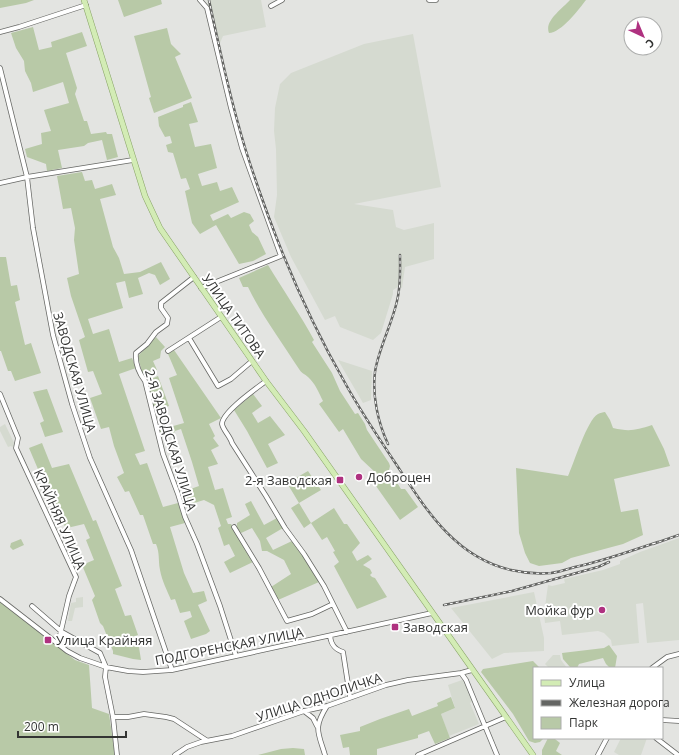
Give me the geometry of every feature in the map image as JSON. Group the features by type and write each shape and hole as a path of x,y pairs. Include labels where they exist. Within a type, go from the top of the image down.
{"main road":[{"name":"УЛИЦА ТИТОВА","path":"85,3 133,160 150,208 160,228 266,381 308,437 533,755"}],"street":[{"path":"200,0 207,8 242,148 281,256 201,288"},
{"path":"271,6 282,0"},
{"path":"429,0 436,0"},
{"path":"0,32 19,27 85,3"},
{"name":"ЗАВОДСКАЯ УЛИЦА","path":"0,68 27,177 33,228 52,335 72,404 90,458 131,550 172,670"},
{"path":"0,183 27,177 133,160"},
{"name":"2-Я ЗАВОДСКАЯ УЛИЦА","path":"194,277 161,303 161,308 168,318 167,324 156,332 147,344 136,353 136,359 141,375 145,381 163,454 185,517 197,544 220,606 236,656"},
{"path":"168,352 221,317"},
{"path":"189,338 218,386 231,378 252,361"},
{"path":"266,381 225,416 222,421 222,426 231,438 232,443 266,496 284,528 304,554 324,586 347,632"},
{"name":"КРАЙНЯЯ УЛИЦА","path":"0,394 18,438 17,449 76,577 58,644"},
{"path":"234,527 259,568 287,620 312,614 333,604"},
{"name":"ПОДГОРЕНСКАЯ УЛИЦА","path":"0,599 73,655 106,667 143,672 172,670 330,636 432,612"},
{"path":"32,606 62,632 100,653 106,667 105,677 113,717 117,755"},
{"path":"330,636 331,644 338,651 343,652 350,697"},
{"path":"653,667 667,657 679,654"},
{"name":"УЛИЦА ОДНОЛИЧКА","path":"175,755 187,747 206,740 232,736 304,711 327,706 386,685 472,670"},
{"path":"460,673 466,680 497,755"},
{"path":"317,726 327,706"},
{"path":"304,711 313,718 317,726 325,755"},
{"path":"113,717 128,717 144,714 166,717 174,719 206,740"},
{"path":"418,755 428,753 506,717"},
{"path":"663,720 679,722"},
{"path":"598,755 606,739"},
{"path":"657,739 678,755"}],"shaded area":[{"path":"207,0 261,0 266,27 223,36 218,44"},
{"path":"413,34 441,187 354,204 393,210 396,227 404,230 434,223 434,259 405,267 402,288 398,287 393,290 381,333 373,340 340,327 335,316 325,320 291,257 274,217 277,195 274,131 275,108 280,84 291,73 364,44"},
{"path":"338,360 372,371 371,400 363,403"},
{"path":"5,424 15,445 12,447 8,447 0,431 0,427"},
{"path":"679,538 679,640 647,643 643,603 636,604 639,643 612,646 611,640 604,633 598,631 562,635 560,621 545,623 544,614 548,585 552,586 565,583 564,579 603,570 620,564 620,561 640,552"},
{"path":"534,592 544,638 544,651 504,653 492,659 451,608"},
{"path":"83,597 83,607 75,608 72,621 68,621 71,603 76,602 76,598"},
{"path":"553,655 560,655 561,660 566,667 548,667 545,664"},
{"path":"462,680 464,681 473,701 470,703 479,724 449,736 441,714 455,708 448,685"},
{"path":"620,739 647,739 641,755 619,755 614,752"}],"green space":[{"path":"0,0 34,0 0,8"},
{"path":"118,0 161,0 162,4 124,17"},
{"path":"570,0 586,0 564,25 554,32 549,33 548,29 551,20"},
{"path":"33,27 39,50 52,47 51,42 82,32 87,46 66,53 77,88 75,94 84,121 87,121 91,134 106,132 107,134 112,134 118,157 107,160 102,140 88,143 84,146 58,150 62,168 47,171 46,164 27,157 25,149 42,144 41,133 51,131 44,110 69,103 63,82 33,92 31,83 25,71 24,61 16,48 11,33"},
{"path":"167,28 171,44 181,54 175,57 192,98 154,113 134,36"},
{"path":"191,102 198,122 189,124 195,147 211,144 217,168 198,174 202,186 217,182 220,191 232,187 239,202 210,215 213,221 228,214 231,218 244,212 250,214 254,221 249,225 252,232 258,237 266,254 253,261 239,264 216,225 200,234 192,223 185,191 190,189 186,178 181,179 173,153 168,152 166,145 172,143 170,136 165,137 159,126 158,117 183,107 183,105"},
{"path":"82,172 85,181 92,180 95,189 112,184 116,195 100,199 113,247 119,258 124,274 140,272 161,262 170,279 160,285 155,275 149,273 138,278 143,294 129,298 125,281 116,283 123,308 88,319 93,334 109,329 119,362 132,358 136,368 119,374 145,451 135,454 140,465 147,463 163,507 178,503 185,523 170,527 184,573 193,593 204,591 207,601 198,605 210,631 206,634 191,639 184,621 192,617 190,611 180,613 175,599 171,600 163,582 156,544 153,544 143,515 140,515 129,491 125,492 117,477 124,473 109,427 101,429 90,398 102,394 93,371 88,372 79,340 85,337 71,296 67,278 79,274 74,240 75,228 71,208 63,209 57,176"},
{"path":"0,257 6,257 11,286 17,285 20,300 15,302 25,345 31,343 41,373 15,381 11,371 8,371 0,351"},
{"path":"268,265 309,330 314,340 312,342 332,373 340,391 355,414 358,413 365,424 367,430 389,463 389,470 401,489 405,489 418,507 400,520 371,479 377,474 361,459 343,429 339,432 319,404 323,401 315,385 300,370 266,319 248,287 243,287 239,278"},
{"path":"156,337 165,347 161,351 160,358 153,361 157,370 144,375 142,373 138,356"},
{"path":"174,350 221,418 209,424 215,436 213,438 219,446 211,450 218,464 208,467 215,490 223,488 232,517 226,519 228,524 231,524 253,562 230,573 224,562 235,556 229,544 224,546 218,528 221,526 214,505 204,500 184,506 179,493 199,486 181,429 161,437 159,430 184,423 169,378 177,375 168,354"},
{"path":"158,376 169,406 154,411 148,384 149,380"},
{"path":"47,389 63,432 45,437 40,423 44,421 33,392"},
{"path":"253,394 262,406 252,413 258,423 270,416 285,435 268,444 278,463 267,468 234,410"},
{"path":"605,412 613,428 633,430 652,425 664,449 670,466 614,479 621,512 638,509 643,535 623,544 571,558 562,563 539,566 530,563 525,553 519,533 516,468 568,476 581,442 590,424 598,414"},
{"path":"42,443 52,468 69,464 93,521 96,520 122,586 115,589 125,616 131,615 138,635 132,637 134,642 138,641 141,660 113,654 92,600 95,596 82,565 94,560 86,540 90,538 84,524 67,528 60,521 29,448"},
{"path":"308,471 321,490 299,503 287,483"},
{"path":"251,501 264,525 277,518 283,528 266,538 273,550 292,541 319,582 278,600 271,587 291,574 284,560 267,551 262,551 260,541 252,528 241,533 237,528 237,523 250,515 245,504"},
{"path":"299,503 311,523 304,528 291,508"},
{"path":"334,508 344,524 347,524 360,543 352,552 357,561 368,555 372,559 363,565 370,569 372,573 370,575 375,578 387,597 357,609 334,566 339,562 333,552 335,551 327,537 322,540 311,523"},
{"path":"21,539 24,545 13,550 10,547 11,543"},
{"path":"0,602 75,660 89,665 92,708 109,714 115,755 0,755"},
{"path":"609,645 617,656 615,667 609,667 603,658 579,664 578,667 570,667 563,659 562,653 604,648"},
{"path":"533,661 539,667 533,667 533,739 543,739 540,742 535,743 529,741 513,714 481,672 483,669"},
{"path":"451,697 455,708 441,714 450,738 435,744 429,731 418,735 418,738 377,749 377,755 350,755 349,747 343,748 340,735 360,731 360,727 409,709 412,716 438,706 437,703"},
{"path":"548,739 555,739 560,743 556,751 562,755 542,755 542,750"},
{"path":"281,749 304,749 305,755 258,755"}],"railway":[{"path":"209,0 231,95 246,151 266,210 289,269 329,354 362,412 417,495 442,528 456,542 472,554 511,570 531,573 557,572 606,559 658,542"},
{"path":"388,444 381,427 375,399 374,381 379,355 395,310 399,290 400,255"},
{"path":"653,544 679,535"},
{"path":"444,605 512,591 598,567 609,562"}],"place":[{"name":"Доброцен","path":"359,477"},
{"name":"2-я Заводская","path":"340,480"},
{"name":"Мойка фур","path":"602,610"},
{"name":"Заводская","path":"395,627"},
{"name":"Улица Крайняя","path":"48,640"}]}
